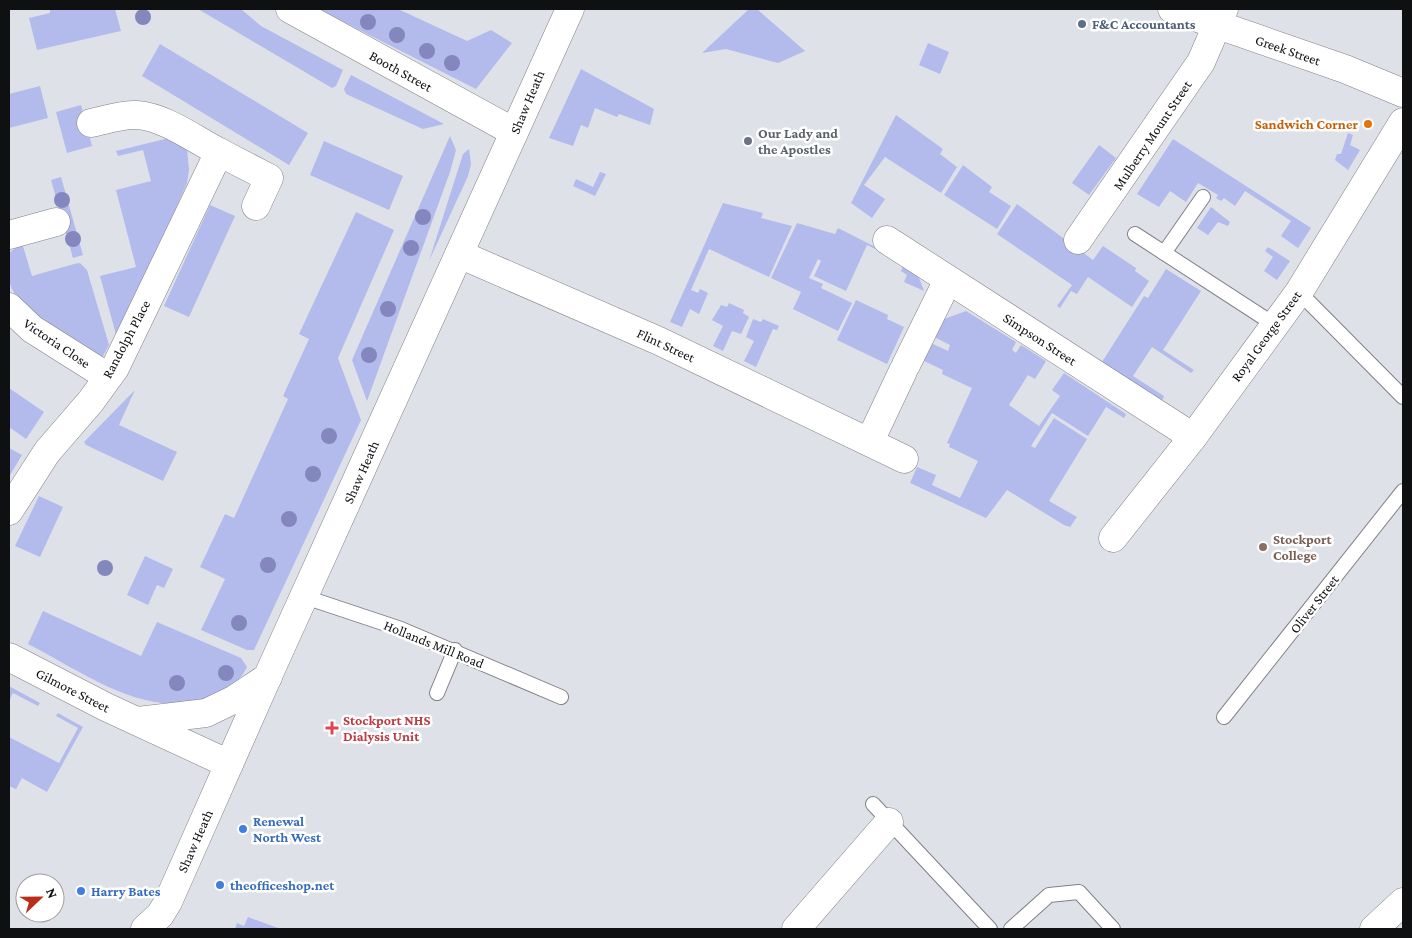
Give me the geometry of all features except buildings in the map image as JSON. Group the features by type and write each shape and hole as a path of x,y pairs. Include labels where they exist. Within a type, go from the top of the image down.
{"main road":[{"name":"Booth Street","path":"290,9 514,132"},
{"name":"Shaw Heath","path":"145,929 160,916 168,902 570,9"},
{"name":"Greek Street","path":"1172,9 1221,17 1403,93"},
{"name":"Mulberry Mount Street","path":"1078,240 1201,62 1221,17"},
{"path":"91,123 115,117 138,115 170,126 269,178 256,206"},
{"name":"Royal George Street","path":"1113,538 1193,437 1299,292 1403,122"},
{"name":"Randolph Place","path":"9,511 47,452 91,401 117,362 218,152"},
{"path":"9,235 56,222"},
{"name":"Simpson Street","path":"887,240 1193,437"},
{"name":"Flint Street","path":"459,254 659,341 904,459"},
{"path":"870,441 948,280"},
{"name":"Victoria Close","path":"9,307 32,330 108,376"},
{"name":"Gilmore Street","path":"9,657 106,707 229,764"},
{"path":"138,721 206,713 235,699 268,677"},
{"path":"796,929 881,813"},
{"path":"1374,929 1403,902"}],"lane":[{"path":"1164,253 1203,198"},
{"path":"1135,234 1275,324"},
{"path":"1299,292 1403,397"},
{"name":"Oliver Street","path":"1224,717 1403,491"},
{"name":"Hollands Mill Road","path":"305,597 401,629 455,650 561,697"},
{"path":"437,693 455,650"},
{"path":"881,813 990,929"},
{"path":"1011,929 1049,895 1079,892 1113,929"}],"shaded area":[{"path":"115,9 121,31 37,50 29,18 50,13 50,10"},
{"path":"198,9 241,9 261,26 343,70 336,86 332,88"},
{"path":"318,9 398,9 467,41 491,30 512,43 476,89"},
{"path":"749,9 757,9 805,51 778,63 726,49 702,53"},
{"path":"928,43 949,52 940,74 919,65"},
{"path":"160,44 308,133 289,165 142,76"},
{"path":"581,69 654,109 650,125 619,114 617,117 595,108 588,128 581,125 573,146 549,138"},
{"path":"351,75 444,124 423,129 346,94 344,89"},
{"path":"40,86 48,118 9,128 9,94"},
{"path":"81,105 92,146 67,153 56,112"},
{"path":"896,115 943,149 940,154 957,167 941,193 885,157 864,185 885,199 872,218 851,203"},
{"path":"1348,133 1353,135 1350,145 1360,150 1348,170 1335,160 1337,154 1341,154"},
{"path":"450,136 456,150 450,172 367,401 352,360"},
{"path":"173,137 187,148 189,170 187,183 118,342 100,276 136,267 116,190 151,181 143,150 118,156 116,151"},
{"path":"1173,139 1311,228 1298,248 1281,236 1291,221 1245,191 1235,206 1224,198 1221,201 1216,198 1218,195 1198,183 1186,202 1170,191 1159,207 1137,194"},
{"path":"324,141 403,176 389,210 310,175"},
{"path":"1099,145 1116,158 1089,195 1072,183"},
{"path":"469,149 471,164 468,176 429,261 463,154"},
{"path":"963,165 992,187 989,192 1011,206 997,229 944,195"},
{"path":"600,172 606,174 595,196 573,186 576,179 593,187"},
{"path":"61,177 83,255 73,258 51,180"},
{"path":"723,203 763,213 761,218 792,226 769,277 709,249 691,290 698,293 700,289 708,293 699,314 690,309 682,327 670,322"},
{"path":"1017,204 1093,260 1103,246 1136,268 1135,271 1149,281 1132,307 1088,277 1077,294 1071,291 1060,308 1057,306 1072,285 997,234"},
{"path":"210,205 235,216 189,317 164,306"},
{"path":"1211,207 1230,222 1228,226 1218,222 1208,235 1197,228"},
{"path":"356,212 394,230 338,358 361,420 254,650 247,650 201,630 225,579 200,567 225,514 234,518 288,399 283,396 309,339 299,334"},
{"path":"797,223 835,234 838,228 915,267 924,291 904,282 907,275 901,271 904,263 867,245 846,291 814,276 821,261 818,259 809,278 823,284 821,288 852,303 838,331 793,309 801,292 771,278"},
{"path":"22,243 32,276 80,263 87,270 109,345 102,358 48,325 23,304 14,292 8,277 9,253"},
{"path":"1268,247 1290,261 1277,280 1264,271 1273,257 1265,251"},
{"path":"1166,269 1201,291 1163,350 1194,370 1191,373 1152,347 1133,376 1164,396 1162,401 1102,362 1144,296 1148,298"},
{"path":"856,300 888,315 887,319 904,327 887,364 837,340"},
{"path":"729,303 744,310 743,313 749,317 741,334 732,331 723,351 713,346 723,326 712,320 721,305 727,307"},
{"path":"966,311 1016,342 1012,350 1016,353 1021,345 1046,361 1035,379 1028,375 1009,405 1039,426 1060,396 1052,390 1064,373 1126,414 1124,418 1106,407 1088,436 1052,413 1031,446 1035,448 1054,418 1087,439 1049,501 1077,517 1070,527 1007,490 986,518 910,483 917,467 936,475 932,485 960,498 978,461 949,447 950,444 947,443 972,388 942,374 943,370 922,360 931,343 948,351 950,345 934,337 944,319"},
{"path":"753,319 761,322 763,319 779,326 777,330 773,329 756,367 744,361 754,341 746,337"},
{"path":"9,388 44,412 26,439 9,427"},
{"path":"135,390 119,425 177,452 163,481 86,445 84,442"},
{"path":"9,448 22,455 9,477"},
{"path":"39,496 63,507 40,557 15,546"},
{"path":"145,556 173,569 164,588 157,585 148,605 127,595"},
{"path":"43,611 141,656 157,622 241,658 247,667 242,676 232,685 220,692 195,701 170,704 145,700 96,681 28,644"},
{"path":"9,686 40,703 38,706 13,693 9,701"},
{"path":"58,713 83,727 47,792 22,778 16,789 9,786 9,737 59,763 78,728 56,716"},
{"path":"248,917 282,929 235,929 237,923 244,926"}],"place":[{"name":"F&C Accountants","path":"1082,24"},
{"name":"Sandwich Corner","path":"1368,124"},
{"name":"Our Lady and the Apostles","path":"748,141"},
{"name":"Stockport College","path":"1263,547"},
{"name":"Stockport NHS Dialysis Unit","path":"332,728"},
{"name":"Renewal North West","path":"243,829"},
{"name":"theofficeshop.net","path":"220,885"},
{"name":"Harry Bates","path":"81,891"}]}
